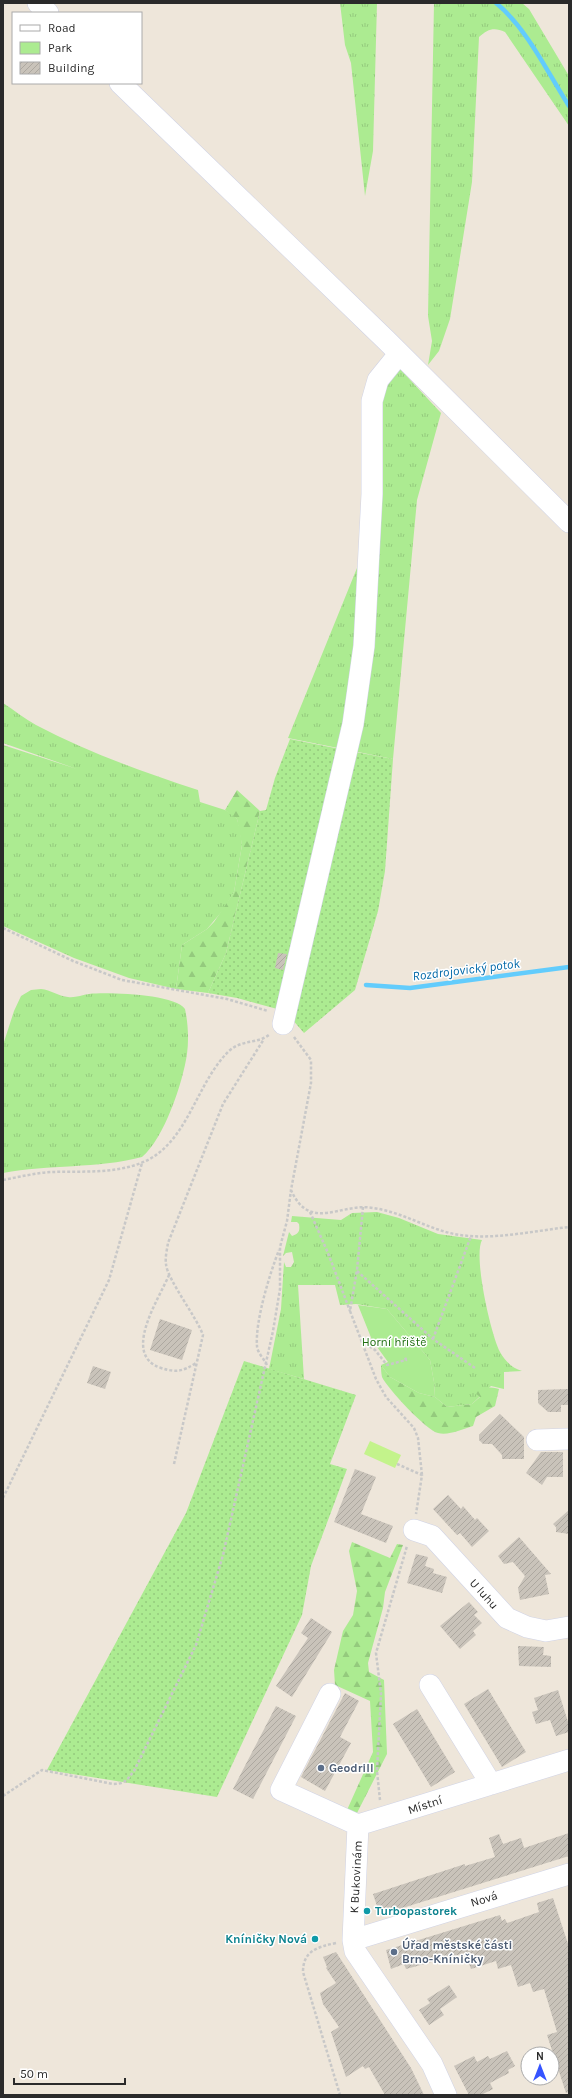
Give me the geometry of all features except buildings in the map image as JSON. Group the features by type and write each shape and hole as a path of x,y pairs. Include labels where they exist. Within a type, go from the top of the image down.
{"street":[{"path":"38,3 47,12"},
{"path":"121,84 399,354 569,522"},
{"path":"283,1024 353,724 364,638 372,494 372,402 378,380 399,354"},
{"path":"537,1440 569,1440"},
{"name":"U luhu","path":"414,1530 432,1536 507,1618 527,1628 546,1631 569,1628"},
{"path":"430,1685 491,1784"},
{"path":"330,1694 282,1790 351,1822"},
{"name":"Místní","path":"351,1822 382,1818 569,1760"},
{"name":"K Bukovinám","path":"351,1822 353,1940 355,1950 432,2064 446,2095"},
{"name":"Nová","path":"353,1940 569,1874"}],"path":[{"path":"3,928 73,961 122,980 227,999 264,1009 277,1016 311,1060 311,1083 291,1190 287,1221 280,1247 269,1275 258,1331 257,1347 267,1365"},
{"path":"174,1464 196,1363 204,1335 198,1322 169,1274 166,1264 168,1243 223,1104 264,1039 283,1024"},
{"path":"3,1180 49,1172 114,1171 142,1163 166,1148 214,1071 230,1051 246,1041 264,1039"},
{"path":"3,1498 109,1280 142,1163"},
{"path":"291,1190 296,1201 303,1209 309,1211 333,1213 351,1208 363,1207 396,1213 453,1234 478,1237 569,1227"},
{"path":"350,1311 357,1270 363,1207"},
{"path":"309,1211 328,1253 376,1379 386,1397 414,1428 418,1438 422,1475 414,1530 403,1557 376,1653 381,1694 378,1771 382,1818"},
{"path":"433,1339 470,1236"},
{"path":"3,1796 42,1770 113,1784 123,1784 134,1771 196,1646 224,1555 267,1365 280,1289 280,1247"},
{"path":"357,1270 433,1339 475,1368"},
{"path":"169,1274 145,1330 142,1344 144,1355 154,1365 169,1370 183,1371 196,1363"},
{"path":"361,1341 375,1350 388,1365 406,1360 405,1357"},
{"path":"396,1464 422,1475"},
{"path":"340,2095 304,1978 303,1966 306,1956 311,1952 328,1945 353,1940"}],"green space":[{"path":"340,3 377,3 373,151 365,196 351,63 345,45"},
{"path":"434,3 522,3 529,9 569,76 569,126 505,32 494,29 485,32 479,37 472,182 450,319 439,351 428,365 432,341 428,316"},
{"path":"400,369 441,413 417,500 393,759 288,738 357,568 379,504 383,391"},
{"path":"3,703 36,725 95,753 198,790 200,802 225,810 237,819 242,845 234,892 223,910 207,929 182,945 176,989 129,978 74,958 3,926 3,745 77,769 3,743"},
{"path":"290,739 340,749 281,1010 237,998 208,993 226,953 260,811 266,810 275,778"},
{"path":"350,751 393,759 385,871 378,911 355,990 304,1033 291,1018"},
{"path":"237,790 260,811 226,953 208,993 176,989 182,945 207,929 214,922 234,892 242,845 237,819 225,810"},
{"path":"41,989 71,997 110,993 155,997 179,1004 185,1009 188,1043 187,1054 177,1094 158,1137 150,1149 142,1157 108,1163 38,1168 3,1173 3,1045 14,1011 21,996 31,990"},
{"path":"377,1212 399,1218 438,1234 482,1240 480,1249 481,1278 492,1330 496,1343 504,1358 509,1364 522,1371 504,1372 504,1389 491,1386 472,1404 447,1407 435,1397 430,1360 387,1309 356,1304 340,1305 335,1285 298,1285 304,1379 269,1369 281,1309 284,1262 286,1267 291,1267 294,1262 292,1252 286,1253 283,1256 289,1232 292,1236 298,1233 299,1230 299,1224 297,1222 291,1222 292,1216 341,1220 352,1213"},
{"name":"Horní hřiště","path":"358,1305 387,1309 430,1360 435,1397 419,1393 390,1377 381,1365 388,1362 372,1340"},
{"path":"244,1361 356,1395 330,1464 347,1469 311,1566 302,1615 217,1797 47,1770 186,1513"},
{"path":"381,1365 390,1377 419,1393 435,1397 447,1407 472,1404 480,1397 474,1392 477,1386 499,1389 495,1406 476,1417 473,1426 451,1433 438,1433 425,1425 391,1390 382,1377"},
{"path":"370,1441 401,1455 395,1468 364,1454"},
{"path":"352,1542 390,1558 397,1544 403,1545 385,1592 383,1608 368,1663 369,1672 384,1680 387,1754 357,1813 347,1810 373,1752 370,1701 335,1685 334,1670 343,1631 353,1615 357,1591 349,1551"}],"waterway":[{"name":"Rozdrojovický potok","path":"496,3 507,13 527,37 569,106"},
{"name":"Rozdrojovický potok","path":"366,985 410,988 569,967"}],"place":[{"name":"Geodrill","path":"321,1768"},
{"name":"Turbopastorek","path":"367,1911"},
{"name":"Kníničky Nová","path":"315,1939"},
{"name":"Úřad městské části Brno-Kníničky","path":"394,1952"}]}
